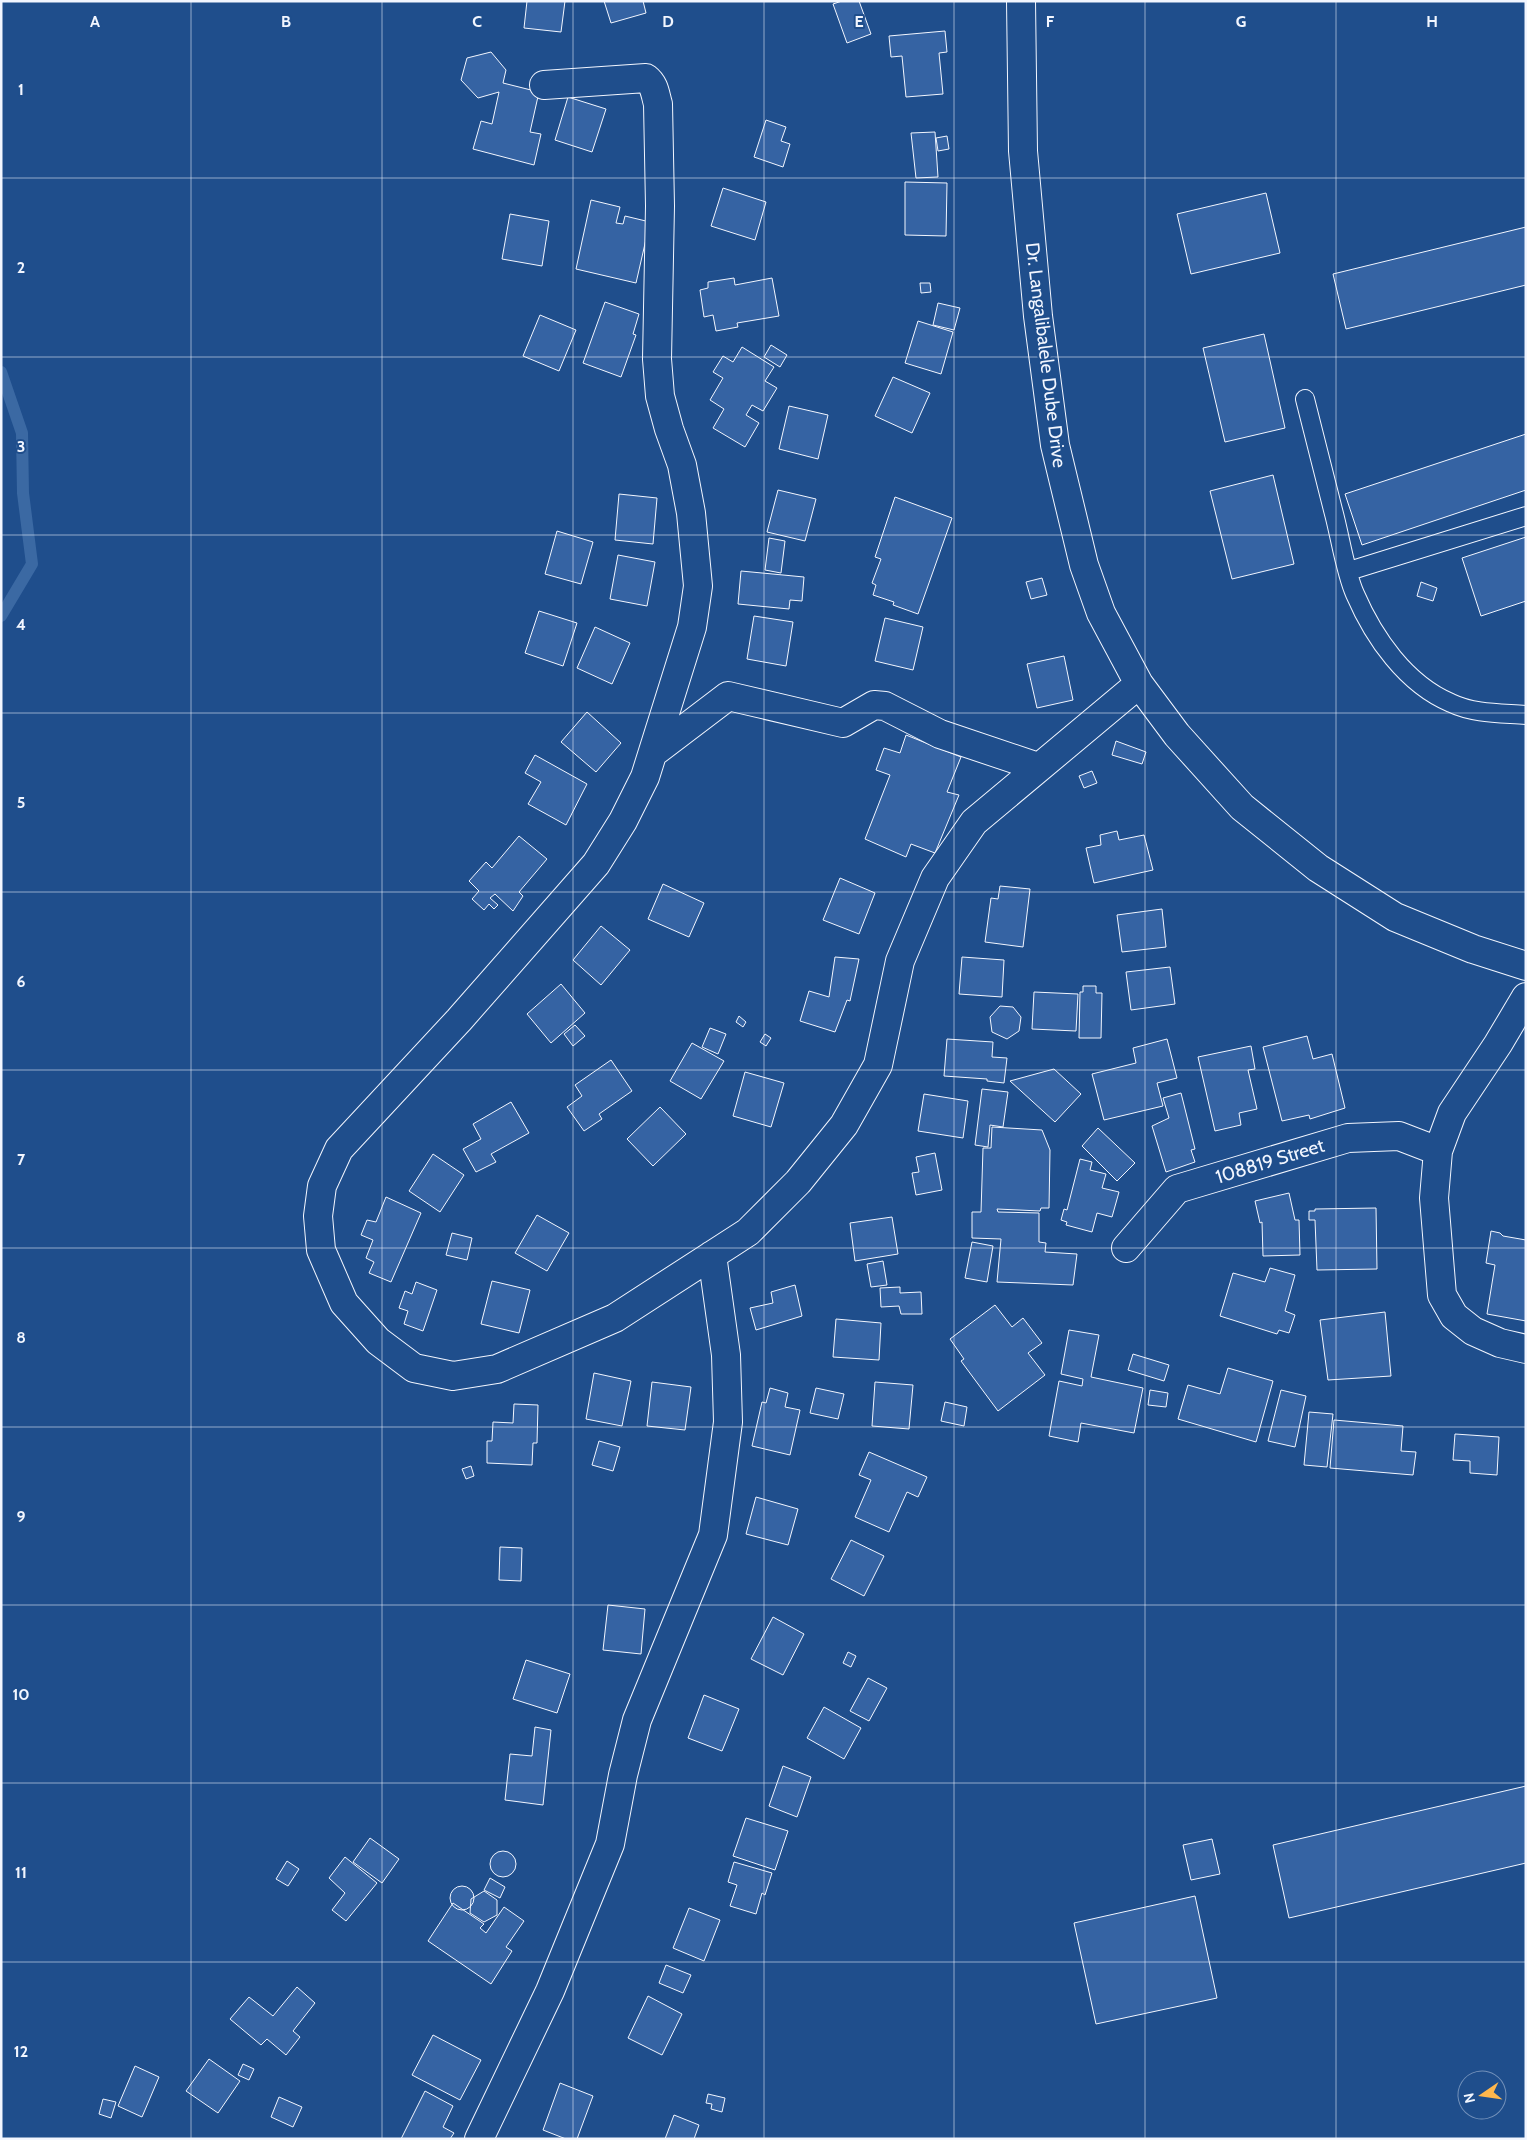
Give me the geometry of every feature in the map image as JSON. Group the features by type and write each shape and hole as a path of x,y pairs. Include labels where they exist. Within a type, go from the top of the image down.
{"street":[{"name":"Dr. Langalibalele Dube Drive","path":"1021,1 1023,151 1038,316 1055,445 1084,565 1101,613 1139,684 1177,735 1242,807 1318,868 1395,917 1473,949 1526,966"},
{"path":"544,85 646,78 652,83 658,104 660,206 656,359 660,396 682,465 691,513 698,586 692,627 645,777 623,822 596,864 458,1020 339,1149 322,1186 318,1216 321,1250 344,1303 378,1341 414,1368 453,1376 496,1369 615,1318 748,1232 798,1182 844,1125 878,1065 900,961 934,878 974,822 1139,684"},
{"path":"652,753 728,696 843,723 874,704 885,706 940,734 1038,767"},
{"path":"1526,997 1498,1044 1452,1113 1438,1151 1434,1198 1442,1295 1454,1316 1473,1331 1500,1343 1526,1349"},
{"name":"108819 Street","path":"1126,1248 1177,1189 1348,1138 1400,1136 1438,1151"},
{"path":"479,2139 550,1991 610,1844 623,1775 637,1720 713,1535 728,1422 726,1355 712,1255"}],"lane":[{"path":"1304,400 1355,593 1372,627 1392,656 1410,676 1430,693 1453,704 1484,712 1526,715"},
{"path":"1349,571 1526,516"}],"building":[{"path":"527,1 565,1 561,32 524,28"},
{"path":"604,1 643,1 646,13 611,23"},
{"path":"842,1 859,1 871,34 847,43 833,4"},
{"path":"945,31 947,52 939,53 943,94 906,97 902,56 891,57 889,36"},
{"path":"491,52 506,70 503,83 539,92 530,132 541,134 534,165 473,149 481,121 492,124 499,92 478,98 461,80 467,58"},
{"path":"568,97 606,109 592,152 555,140"},
{"path":"766,120 786,127 781,141 790,144 783,167 754,157"},
{"path":"935,132 938,177 916,178 911,133"},
{"path":"947,136 949,149 938,151 936,138"},
{"path":"905,182 947,183 946,236 905,235"},
{"path":"723,188 766,202 755,240 711,226"},
{"path":"1266,193 1280,253 1191,274 1177,214"},
{"path":"591,200 620,207 616,223 623,224 625,216 650,222 636,283 576,269"},
{"path":"510,214 549,221 542,266 502,259"},
{"path":"1526,227 1526,285 1346,329 1333,274"},
{"path":"734,278 735,285 772,278 779,316 737,323 738,327 716,331 713,315 704,317 700,290 708,288 708,282"},
{"path":"920,283 930,283 931,292 921,293"},
{"path":"605,302 639,314 633,334 636,335 621,377 583,363"},
{"path":"938,303 960,308 954,330 933,325"},
{"path":"540,315 576,330 559,371 523,356"},
{"path":"918,321 953,332 941,374 905,363"},
{"path":"1264,334 1285,428 1225,442 1203,348"},
{"path":"771,345 787,355 780,367 764,357"},
{"path":"742,347 774,367 765,381 777,388 763,411 752,405 746,415 759,423 745,447 713,428 724,409 710,400 723,378 713,372 723,356 733,362"},
{"path":"893,377 930,393 912,433 875,416"},
{"path":"789,406 828,415 818,459 779,449"},
{"path":"1526,434 1526,490 1362,545 1345,494"},
{"path":"1273,475 1294,564 1232,579 1210,491"},
{"path":"778,490 816,499 805,541 767,532"},
{"path":"619,494 657,498 653,544 615,540"},
{"path":"895,497 952,518 918,614 893,605 894,602 873,595 876,585 872,583 881,559 875,557"},
{"path":"557,531 593,542 581,584 545,574"},
{"path":"1526,537 1526,601 1481,616 1462,558"},
{"path":"769,538 785,541 781,573 765,570"},
{"path":"618,555 655,562 647,606 610,599"},
{"path":"741,571 804,577 802,601 790,600 789,609 738,604"},
{"path":"1042,578 1047,595 1031,599 1026,582"},
{"path":"1421,582 1437,588 1433,601 1417,596"},
{"path":"539,611 577,623 563,666 525,653"},
{"path":"754,616 793,622 786,666 747,659"},
{"path":"885,618 923,627 913,670 875,661"},
{"path":"595,627 630,643 612,684 577,668"},
{"path":"1064,656 1073,700 1037,708 1027,664"},
{"path":"587,712 621,743 596,772 561,742"},
{"path":"906,735 961,757 947,792 959,795 935,853 911,844 906,857 865,839 890,775 876,770 884,748 900,753"},
{"path":"1116,741 1146,752 1142,764 1112,755"},
{"path":"535,755 587,784 566,825 528,804 541,782 525,773"},
{"path":"1092,771 1097,783 1084,788 1079,776"},
{"path":"1117,831 1119,840 1144,835 1153,870 1094,883 1086,848 1101,845 1100,835"},
{"path":"519,836 547,859 519,892 523,896 513,911 495,894 490,898 498,905 494,909 489,904 484,910 472,899 479,891 469,881 486,862 492,868"},
{"path":"840,878 875,893 859,934 823,920"},
{"path":"663,884 704,903 689,937 648,919"},
{"path":"1000,886 1030,889 1023,947 985,942 991,898 998,899"},
{"path":"1162,909 1166,947 1122,952 1117,915"},
{"path":"601,926 630,950 601,985 573,960"},
{"path":"835,957 859,959 850,1001 847,1000 835,1032 800,1021 809,991 829,997"},
{"path":"962,957 1004,960 1002,997 959,994"},
{"path":"1170,967 1175,1004 1131,1010 1126,972"},
{"path":"561,984 585,1013 551,1043 527,1014"},
{"path":"1083,986 1096,986 1096,993 1102,993 1101,1038 1079,1038 1080,992 1083,992"},
{"path":"1034,992 1078,994 1076,1031 1032,1029"},
{"path":"1000,1006 1013,1007 1021,1017 1019,1031 1007,1039 992,1032 990,1017"},
{"path":"739,1016 746,1022 743,1027 736,1022"},
{"path":"575,1025 585,1036 573,1046 564,1034"},
{"path":"710,1028 726,1034 718,1054 702,1047"},
{"path":"765,1034 771,1038 766,1046 760,1042"},
{"path":"1307,1036 1313,1059 1332,1054 1345,1108 1310,1119 1309,1115 1282,1121 1263,1047"},
{"path":"947,1039 993,1042 992,1057 1007,1058 1004,1083 987,1081 987,1079 944,1076"},
{"path":"1167,1039 1177,1078 1157,1083 1163,1106 1104,1120 1092,1074 1136,1063 1133,1048"},
{"path":"692,1043 724,1061 701,1099 670,1081"},
{"path":"1251,1046 1255,1069 1248,1070 1257,1109 1239,1113 1241,1125 1215,1131 1198,1057"},
{"path":"611,1060 632,1091 599,1114 602,1119 584,1131 567,1107 582,1096 575,1085"},
{"path":"1054,1069 1081,1094 1055,1122 1010,1081"},
{"path":"745,1072 784,1083 771,1127 733,1116"},
{"path":"982,1089 1008,1092 1003,1127 990,1125 988,1147 975,1145"},
{"path":"1181,1093 1195,1149 1191,1150 1195,1162 1166,1172 1152,1126 1169,1118 1163,1098"},
{"path":"924,1094 968,1101 963,1138 918,1131"},
{"path":"511,1102 529,1133 491,1154 496,1162 476,1172 463,1149 481,1139 473,1124"},
{"path":"660,1107 686,1134 653,1166 627,1139"},
{"path":"992,1127 1042,1130 1050,1150 1049,1208 1041,1208 1040,1211 997,1209 998,1212 1039,1213 1039,1242 1046,1243 1045,1252 1077,1254 1073,1285 997,1282 1001,1239 972,1238 972,1212 981,1212 983,1148 991,1148"},
{"path":"1098,1128 1135,1163 1117,1181 1082,1146"},
{"path":"935,1153 942,1190 916,1195 912,1173 919,1172 916,1157"},
{"path":"433,1154 464,1175 440,1212 409,1191"},
{"path":"1080,1159 1092,1162 1090,1170 1106,1174 1102,1188 1119,1192 1112,1217 1097,1213 1092,1232 1066,1225 1067,1222 1061,1220 1064,1209 1067,1210"},
{"path":"1289,1193 1295,1220 1299,1220 1300,1255 1263,1256 1262,1222 1260,1223 1255,1201"},
{"path":"386,1197 421,1213 391,1282 369,1273 374,1262 366,1258 373,1240 361,1235 367,1220 376,1222"},
{"path":"1376,1208 1377,1269 1317,1270 1315,1220 1309,1220 1309,1211 1315,1211 1315,1209"},
{"path":"537,1215 569,1233 547,1271 515,1253"},
{"path":"892,1217 898,1254 855,1261 850,1223"},
{"path":"1491,1231 1500,1233 1503,1236 1526,1240 1526,1321 1487,1314 1495,1265 1486,1263"},
{"path":"452,1233 472,1238 467,1260 446,1255"},
{"path":"972,1242 993,1246 987,1282 965,1278"},
{"path":"883,1261 887,1285 871,1287 867,1264"},
{"path":"1270,1268 1295,1275 1285,1311 1295,1315 1289,1333 1279,1330 1277,1334 1220,1316 1233,1273 1265,1282"},
{"path":"492,1281 530,1290 519,1333 481,1324"},
{"path":"416,1282 437,1290 423,1331 404,1324 408,1311 399,1308 405,1291 412,1294"},
{"path":"795,1285 802,1316 756,1330 750,1308 773,1303 771,1292"},
{"path":"900,1287 900,1293 921,1292 922,1314 901,1314 899,1306 881,1307 880,1288"},
{"path":"995,1305 1012,1327 1023,1318 1042,1343 1028,1353 1045,1375 998,1411 961,1361 964,1359 950,1339"},
{"path":"1385,1312 1391,1376 1328,1380 1320,1320"},
{"path":"836,1319 881,1323 879,1360 833,1357"},
{"path":"1069,1330 1099,1335 1091,1377 1143,1388 1134,1433 1081,1423 1078,1442 1049,1436 1059,1381 1082,1386 1083,1379 1061,1374"},
{"path":"1133,1354 1169,1365 1164,1381 1128,1370"},
{"path":"1228,1368 1273,1381 1256,1442 1178,1419 1188,1385 1220,1394"},
{"path":"594,1373 631,1381 622,1426 586,1419"},
{"path":"652,1382 691,1387 685,1430 647,1426"},
{"path":"875,1382 913,1385 909,1429 872,1426"},
{"path":"770,1388 788,1393 785,1407 800,1410 790,1455 752,1446 762,1402 766,1403"},
{"path":"816,1388 844,1394 838,1419 810,1413"},
{"path":"1150,1390 1168,1393 1166,1407 1148,1405"},
{"path":"1281,1390 1306,1396 1295,1447 1268,1441"},
{"path":"945,1402 967,1407 964,1426 941,1421"},
{"path":"514,1404 538,1405 537,1443 533,1443 532,1465 487,1463 487,1441 492,1441 493,1422 513,1423"},
{"path":"1309,1412 1333,1414 1327,1467 1304,1465"},
{"path":"1334,1420 1403,1426 1401,1451 1416,1452 1413,1475 1330,1468"},
{"path":"1455,1434 1499,1437 1497,1475 1470,1473 1470,1461 1453,1460"},
{"path":"599,1441 620,1447 613,1471 592,1465"},
{"path":"869,1452 927,1477 918,1497 907,1492 889,1532 855,1517 871,1480 859,1475"},
{"path":"471,1466 474,1476 466,1479 462,1469"},
{"path":"756,1497 798,1509 788,1545 746,1534"},
{"path":"851,1540 884,1556 864,1596 831,1579"},
{"path":"500,1547 522,1548 521,1581 499,1580"},
{"path":"608,1605 645,1609 641,1654 603,1650"},
{"path":"773,1617 804,1634 783,1675 751,1659"},
{"path":"848,1652 856,1656 851,1667 843,1663"},
{"path":"526,1660 570,1674 557,1713 513,1699"},
{"path":"868,1678 887,1688 869,1721 850,1711"},
{"path":"704,1695 739,1709 722,1751 688,1738"},
{"path":"824,1707 861,1728 844,1759 807,1738"},
{"path":"535,1727 551,1730 543,1805 505,1800 510,1754 532,1756"},
{"path":"783,1766 811,1777 797,1817 769,1806"},
{"path":"1526,1786 1526,1863 1289,1918 1273,1845"},
{"path":"746,1818 788,1831 775,1870 733,1856"},
{"path":"370,1838 399,1859 382,1883 353,1862"},
{"path":"1212,1839 1220,1874 1191,1880 1183,1845"},
{"path":"503,1851 512,1855 516,1864 512,1873 503,1877 494,1873 490,1864 494,1855"},
{"path":"345,1857 377,1883 346,1921 332,1910 345,1893 329,1878"},
{"path":"287,1861 299,1869 288,1886 276,1879"},
{"path":"734,1862 772,1873 765,1895 762,1893 756,1914 730,1906 737,1885 728,1882"},
{"path":"490,1878 505,1887 500,1898 484,1890"},
{"path":"462,1886 471,1889 474,1898 471,1907 462,1910 453,1907 450,1898 453,1889"},
{"path":"484,1891 497,1900 497,1915 484,1922 470,1913 471,1899"},
{"path":"1195,1896 1217,1998 1096,2024 1074,1923"},
{"path":"453,1903 484,1924 480,1928 486,1933 504,1907 524,1921 506,1947 512,1951 491,1984 428,1941"},
{"path":"689,1908 720,1920 704,1961 673,1948"},
{"path":"666,1965 691,1975 683,1993 659,1983"},
{"path":"297,1987 315,2003 293,2031 300,2037 286,2055 267,2039 261,2045 230,2019 249,1997 273,2016"},
{"path":"648,1996 682,2014 662,2055 628,2038"},
{"path":"433,2035 481,2060 460,2100 412,2075"},
{"path":"209,2059 240,2081 218,2113 186,2091"},
{"path":"243,2064 254,2069 249,2080 238,2075"},
{"path":"135,2066 159,2077 142,2117 118,2106"},
{"path":"560,2083 593,2096 577,2139 566,2139 543,2130"},
{"path":"425,2091 453,2106 443,2127 454,2133 450,2139 401,2139"},
{"path":"708,2094 725,2098 722,2112 711,2109 712,2104 706,2103"},
{"path":"279,2097 302,2107 293,2127 271,2117"},
{"path":"103,2099 116,2102 111,2118 99,2114"},
{"path":"674,2115 699,2125 694,2139 665,2139"}],"waterway":[{"path":"1,372 22,433 23,493 32,564 1,616"}]}
